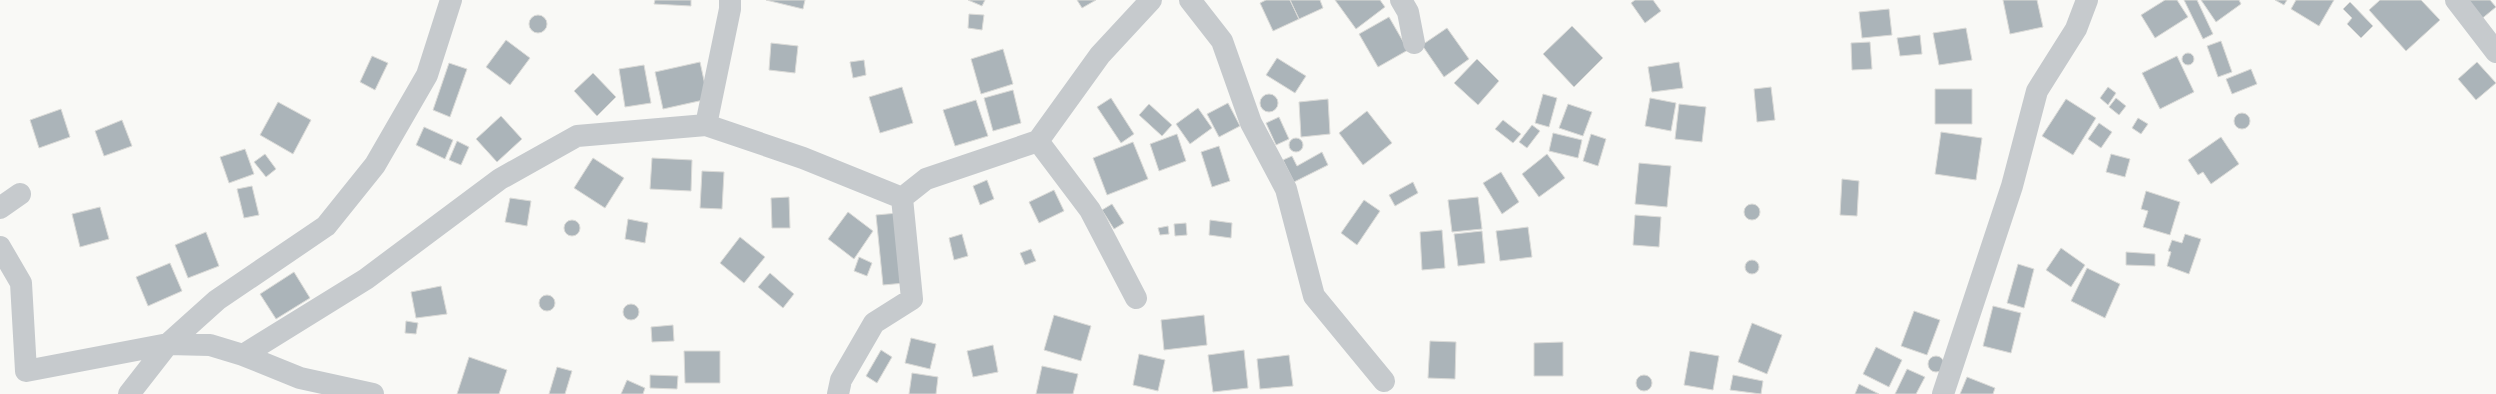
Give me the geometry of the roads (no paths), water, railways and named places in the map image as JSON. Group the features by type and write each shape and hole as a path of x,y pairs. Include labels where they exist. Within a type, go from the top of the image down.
{"street":[{"path":"129,394 168,344 217,300 326,226 375,165 427,75 451,0"},
{"path":"706,125 730,9 730,0"},
{"path":"902,198 926,179 1038,141 1100,55 1151,0"},
{"path":"1190,0 1222,41 1251,122 1286,189 1314,296 1384,381"},
{"path":"1401,0 1408,12 1414,43"},
{"path":"1943,394 2012,186 2037,91 2076,29 2087,0"},
{"path":"2456,0 2496,52"},
{"path":"243,355 366,279 500,179 577,136 706,125 803,158 902,198"},
{"path":"1038,141 1090,210 1136,298"},
{"path":"0,208 20,194"},
{"path":"838,394 841,380 874,322 912,299 902,198"},
{"path":"0,247 21,283 26,371 168,344 210,345 243,355 300,378 373,394"}]}
